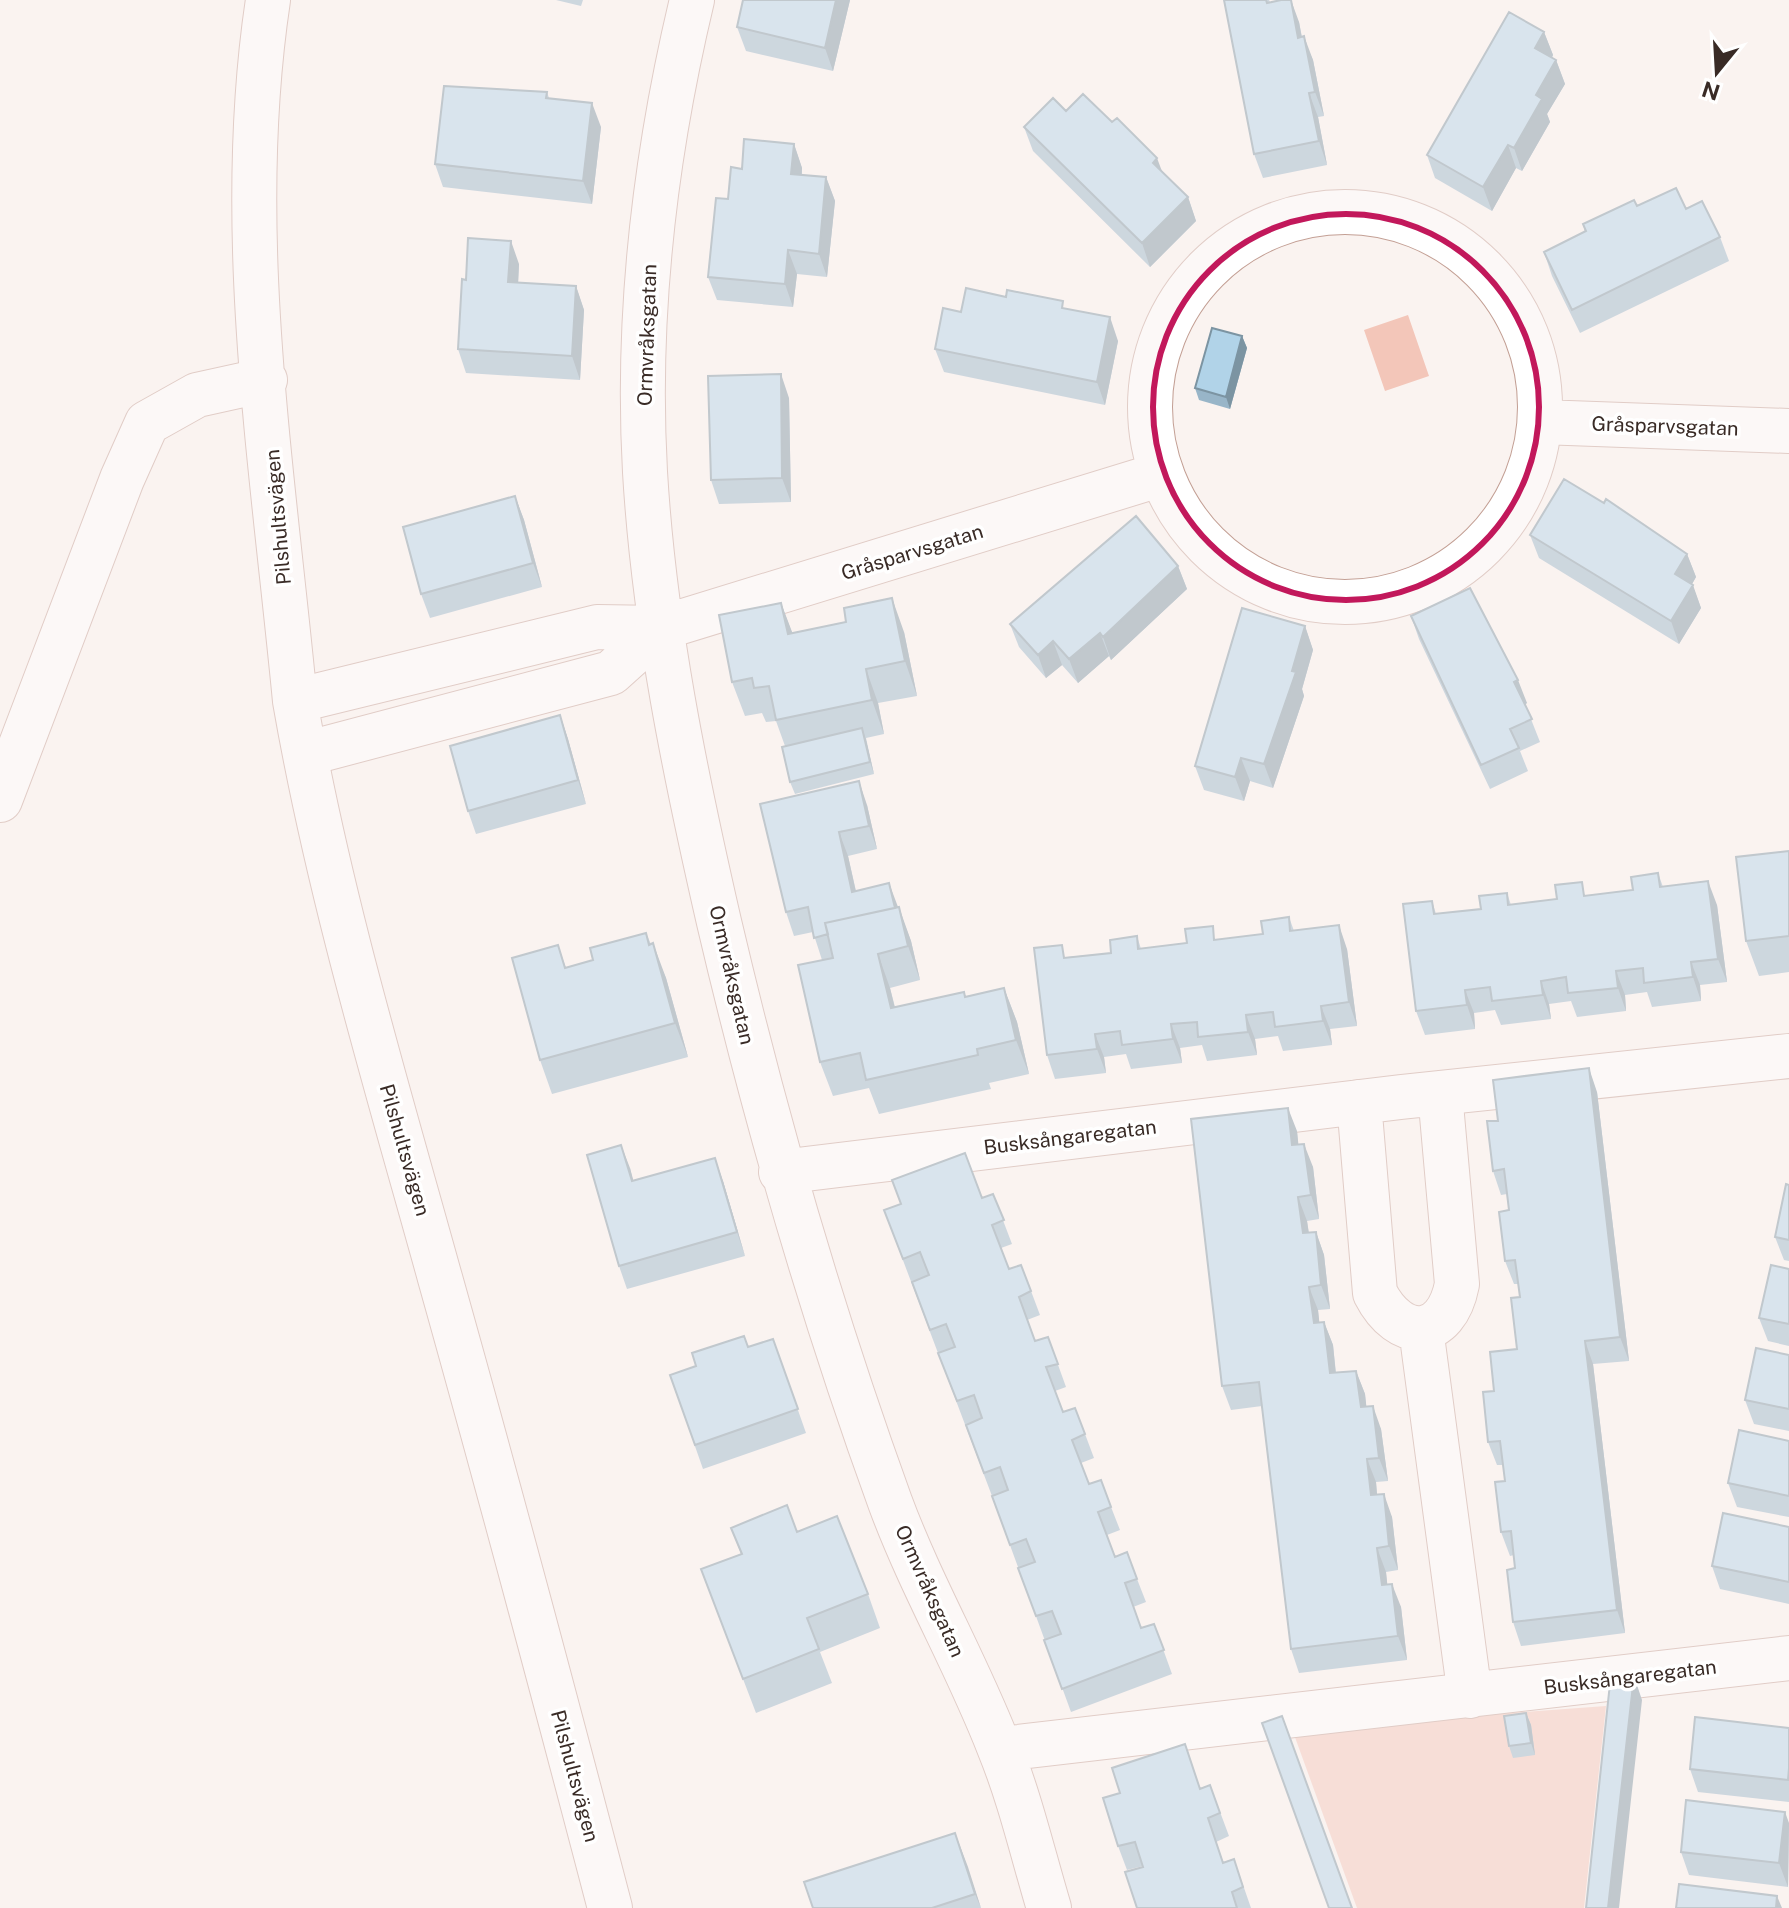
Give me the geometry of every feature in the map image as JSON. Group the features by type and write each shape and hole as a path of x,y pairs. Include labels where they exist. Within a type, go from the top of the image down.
{"street":[{"name":"Pilshultsvägen","path":"268,0 257,74 253,182 265,380 295,701 322,842 512,1535 610,1908"},
{"name":"Ormvråksgatan","path":"692,0 667,105 650,236 644,348 645,472 661,628 689,791 781,1172 892,1506 1001,1749 1049,1908"},
{"path":"1339,211 1380,214 1419,226 1455,245 1487,271 1512,304 1530,341 1539,381 1541,422 1531,469 1509,514 1478,551 1438,579 1392,597 1343,602 1310,599 1247,576 1220,557 1196,532 1176,505 1162,474 1152,435 1150,393 1157,353 1172,315 1187,293 1225,253 1260,231 1298,217 1339,211"},
{"path":"0,800 122,479 147,423 197,395 265,380"},
{"name":"Gråsparvsgatan","path":"1541,422 1789,431"},
{"name":"Gråsparvsgatan","path":"295,701 597,627 661,628 1162,474"},
{"name":"Gråsparvsgatan","path":"305,754 611,673 661,628"},
{"name":"Busksångaregatan","path":"781,1172 1359,1102 1789,1056"},
{"path":"1359,1102 1375,1293 1391,1318 1405,1327 1421,1329 1439,1322 1446,1313 1457,1284 1440,1093"},
{"path":"1421,1329 1470,1696"},
{"name":"Busksångaregatan","path":"1001,1749 1789,1658"}],"highlighted area":[{"path":"1339,211 1419,226 1487,271 1530,341 1541,422 1531,469 1509,514 1478,551 1438,579 1392,597 1310,599 1247,576 1196,532 1162,474 1150,393 1172,315 1195,281 1260,231"}],"shaded area":[{"path":"1408,315 1429,376 1385,391 1364,330"},
{"path":"1606,1706 1584,1908 1357,1908 1292,1729"}],"building":[{"path":"743,0 836,0 825,48 737,27"},
{"path":"1224,0 1266,0 1267,3 1291,0 1298,38 1304,36 1315,92 1309,93 1319,141 1254,154"},
{"path":"1509,12 1544,32 1535,48 1556,60 1536,95 1542,99 1514,148 1508,145 1483,187 1427,155"},
{"path":"444,86 547,92 546,98 592,103 583,181 435,164"},
{"path":"1083,94 1112,122 1117,118 1157,158 1153,163 1188,197 1142,243 1024,127 1053,98 1066,111"},
{"path":"744,139 794,144 791,174 826,177 819,254 788,250 785,284 708,277 716,198 728,199 731,167 742,169"},
{"path":"1676,188 1686,209 1702,201 1720,237 1572,310 1544,252 1586,231 1583,224 1634,200 1637,206"},
{"path":"468,238 511,241 508,282 576,286 572,356 458,349"},
{"path":"966,288 1006,297 1007,290 1063,301 1062,308 1110,317 1097,382 935,349 943,308 961,312"},
{"path":"1212,328 1242,336 1226,397 1195,388"},
{"path":"781,374 782,478 711,480 708,376"},
{"path":"1564,479 1604,503 1606,499 1687,554 1675,574 1693,585 1671,621 1530,535"},
{"path":"515,496 533,563 421,594 403,527"},
{"path":"1136,516 1178,566 1103,637 1100,633 1069,659 1053,641 1038,655 1010,624"},
{"path":"1470,588 1518,680 1514,682 1532,719 1510,729 1519,748 1481,765 1411,616"},
{"path":"892,598 905,661 866,669 872,700 776,720 769,686 754,688 752,678 732,682 719,615 781,603 788,634 846,622 844,608"},
{"path":"1242,608 1305,626 1292,671 1296,672 1264,764 1241,758 1235,777 1195,766"},
{"path":"560,715 578,780 468,811 450,746"},
{"path":"862,728 870,762 790,782 782,747"},
{"path":"859,781 869,826 839,832 852,892 889,883 895,908 825,923 828,934 814,938 808,907 786,912 760,804"},
{"path":"1789,851 1789,936 1746,941 1736,857"},
{"path":"1658,873 1660,887 1708,881 1718,959 1691,962 1693,977 1644,983 1643,968 1616,971 1618,988 1568,993 1566,977 1541,981 1543,995 1492,1001 1490,987 1465,990 1467,1005 1416,1011 1403,904 1432,901 1434,914 1481,909 1479,896 1507,893 1508,905 1557,899 1555,885 1582,882 1584,896 1633,890 1631,877"},
{"path":"899,907 908,946 878,954 891,1008 964,992 965,997 1004,988 1016,1040 977,1049 978,1055 866,1080 860,1053 820,1062 798,965 833,958 825,923"},
{"path":"1289,917 1290,931 1339,925 1349,1002 1321,1006 1323,1021 1275,1027 1273,1012 1246,1015 1248,1032 1198,1037 1197,1022 1171,1024 1173,1039 1122,1045 1120,1031 1095,1034 1097,1049 1047,1055 1034,948 1062,945 1064,958 1111,953 1110,940 1137,936 1138,949 1187,943 1185,929 1213,926 1214,940 1263,934 1261,921"},
{"path":"646,933 649,945 653,943 675,1023 540,1060 512,958 558,945 565,968 593,960 590,948"},
{"path":"1589,1068 1620,1337 1585,1341 1617,1610 1513,1622 1507,1570 1515,1568 1511,1531 1501,1532 1495,1482 1505,1481 1500,1441 1488,1442 1483,1392 1494,1391 1490,1352 1517,1349 1511,1298 1520,1297 1515,1260 1505,1261 1499,1212 1509,1210 1504,1169 1493,1171 1487,1121 1498,1121 1493,1080"},
{"path":"1288,1108 1292,1145 1304,1144 1311,1195 1298,1197 1303,1233 1316,1232 1321,1285 1309,1287 1314,1323 1324,1322 1330,1373 1356,1371 1361,1407 1373,1406 1379,1458 1367,1459 1371,1495 1384,1494 1389,1546 1377,1548 1382,1585 1392,1584 1398,1636 1291,1649 1259,1382 1222,1386 1191,1119"},
{"path":"621,1145 632,1181 715,1158 737,1232 619,1266 587,1155"},
{"path":"965,1153 982,1198 993,1194 1004,1220 992,1225 1009,1269 1021,1265 1031,1291 1019,1297 1035,1341 1048,1337 1058,1364 1046,1367 1063,1412 1075,1408 1085,1434 1072,1440 1089,1484 1101,1480 1111,1507 1098,1512 1115,1557 1127,1552 1137,1579 1125,1583 1141,1628 1154,1624 1164,1650 1062,1689 1044,1640 1061,1634 1052,1611 1036,1616 1018,1568 1035,1562 1026,1539 1010,1545 992,1496 1008,1490 1000,1467 984,1473 966,1425 982,1418 974,1395 957,1401 938,1353 955,1347 946,1324 930,1330 912,1282 929,1275 920,1252 903,1259 884,1210 901,1204 892,1180"},
{"path":"1786,1184 1789,1185 1789,1240 1775,1237"},
{"path":"1771,1265 1789,1269 1789,1324 1759,1318"},
{"path":"744,1336 748,1347 773,1339 798,1409 695,1445 670,1375 696,1366 692,1353"},
{"path":"1756,1348 1789,1355 1789,1409 1745,1400"},
{"path":"1739,1430 1789,1441 1789,1496 1728,1483"},
{"path":"787,1505 797,1532 837,1516 868,1594 807,1618 819,1649 743,1679 701,1569 742,1554 731,1528"},
{"path":"1723,1513 1789,1527 1789,1582 1712,1566"},
{"path":"1611,1674 1634,1676 1608,1908 1586,1908"},
{"path":"1526,1713 1531,1743 1509,1746 1504,1716"},
{"path":"1282,1716 1352,1908 1329,1908 1262,1723"},
{"path":"1695,1717 1789,1728 1788,1780 1690,1769"},
{"path":"1185,1744 1200,1789 1210,1785 1220,1813 1208,1818 1223,1863 1234,1859 1243,1887 1232,1892 1237,1908 1137,1908 1125,1872 1143,1867 1135,1842 1118,1846 1103,1798 1120,1793 1112,1768"},
{"path":"1686,1800 1785,1812 1779,1863 1681,1852"},
{"path":"955,1833 975,1894 932,1908 813,1908 804,1882"},
{"path":"1679,1884 1777,1896 1776,1908 1676,1908"}]}
